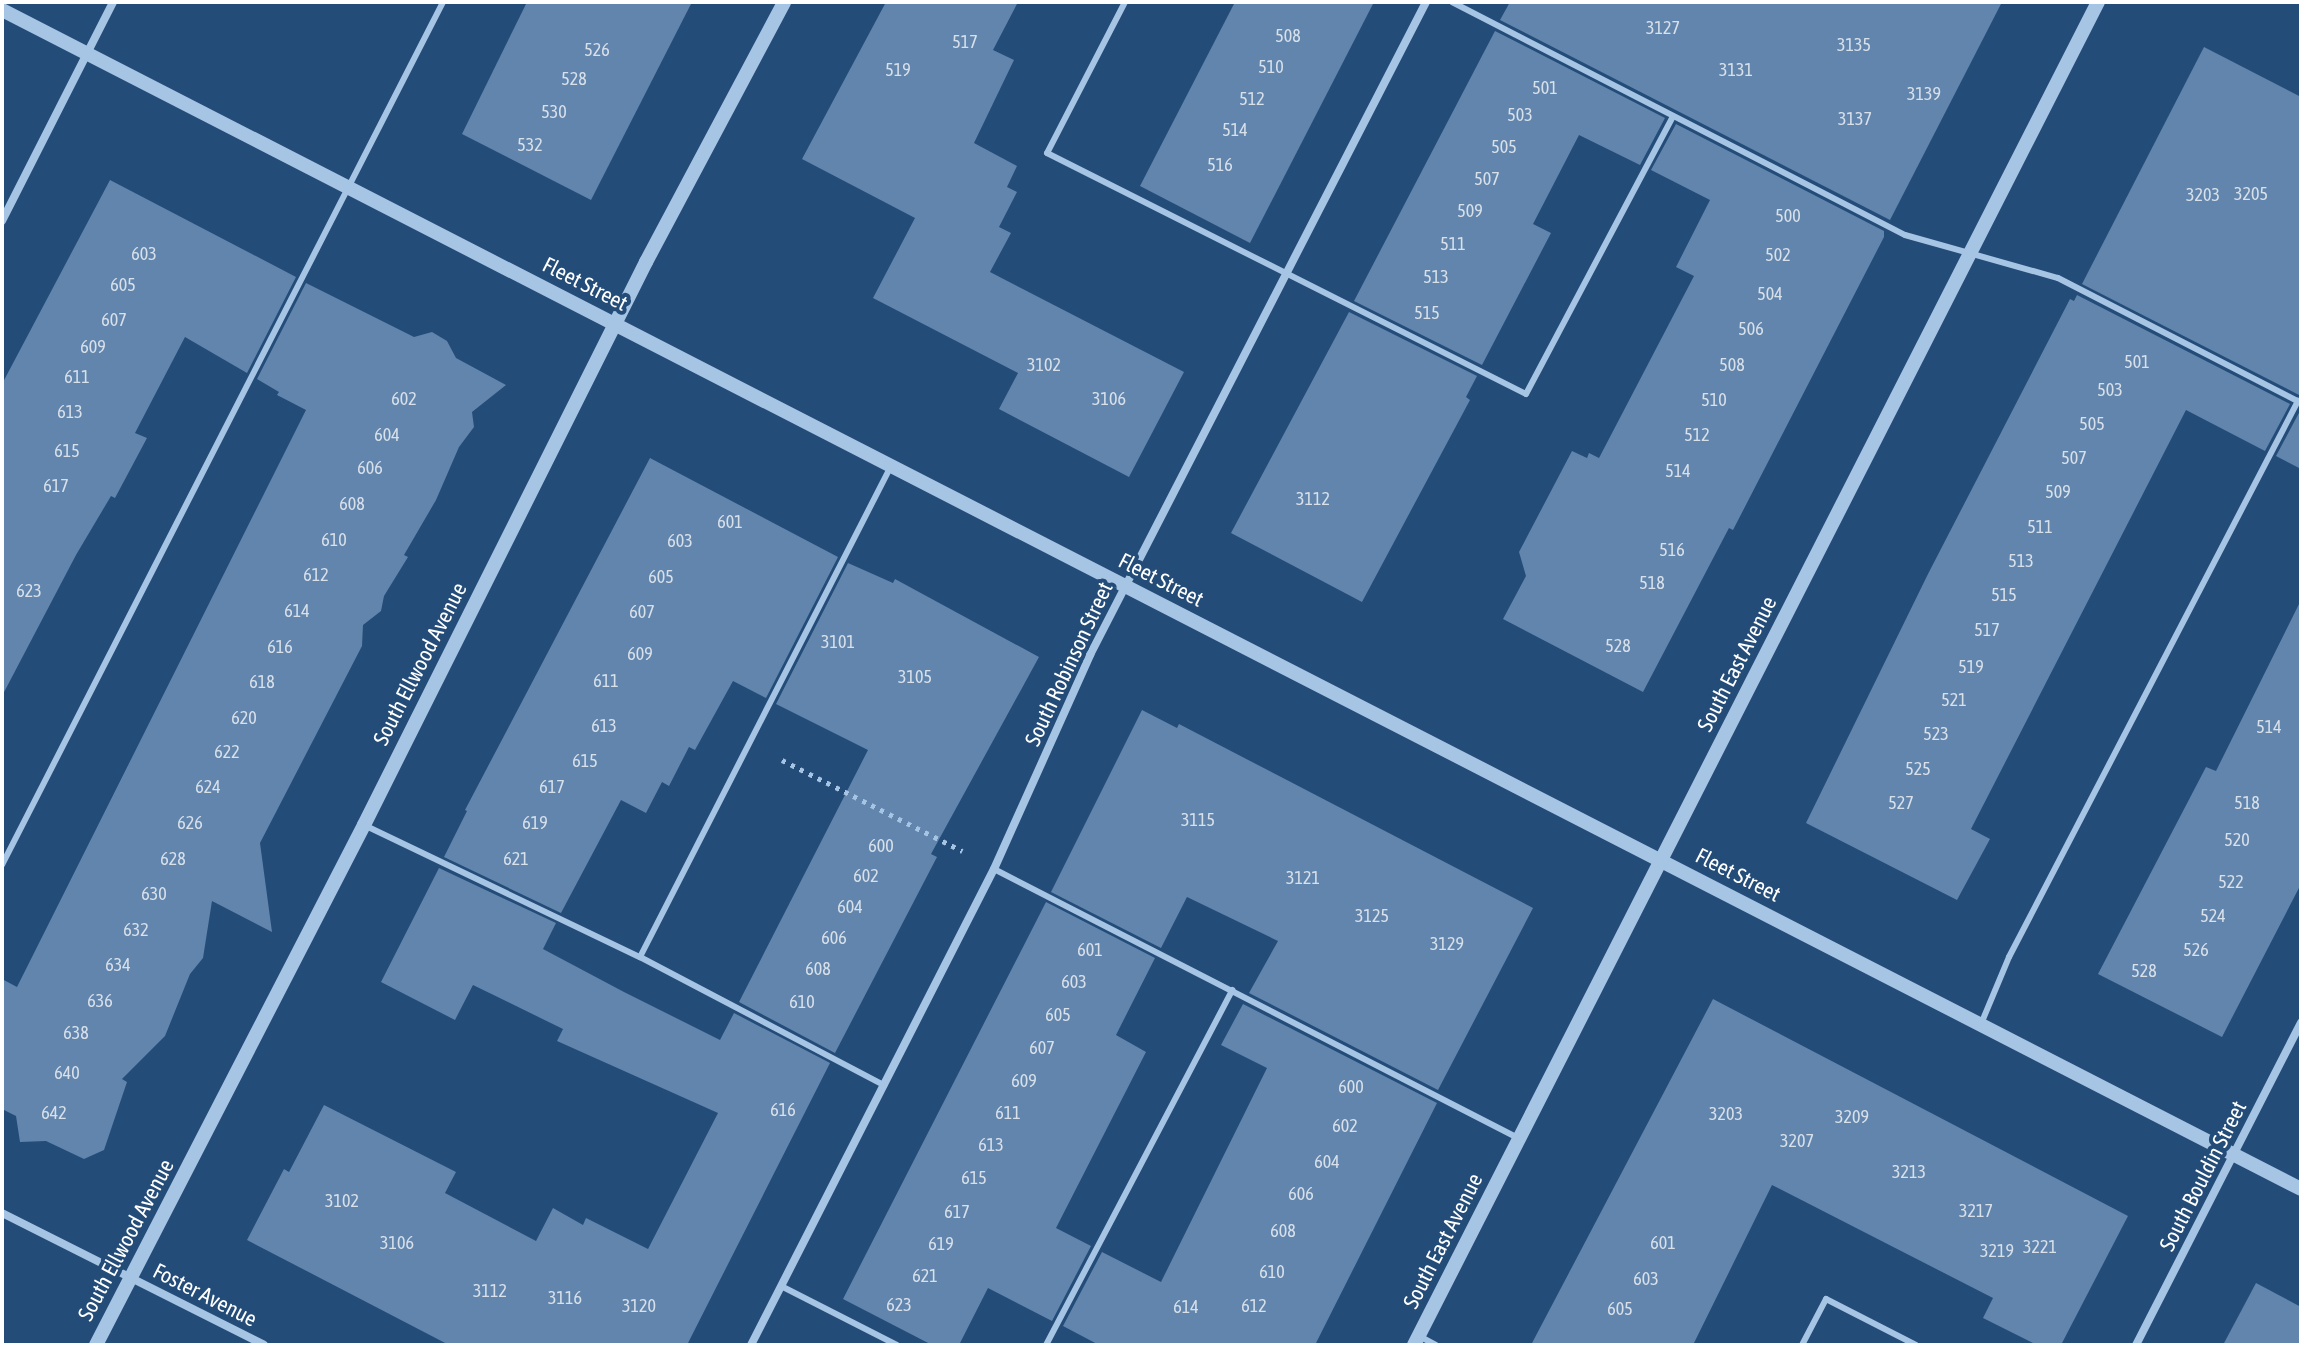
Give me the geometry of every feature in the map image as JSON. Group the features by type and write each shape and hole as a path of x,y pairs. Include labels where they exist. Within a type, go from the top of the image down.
{"street":[{"path":"2,221 113,2"},
{"name":"South Ellwood Avenue","path":"96,1345 364,825 615,324 784,2"},
{"name":"South Robinson Street","path":"751,1345 994,869 1125,586 1426,2"},
{"name":"South East Avenue","path":"1416,1341 2098,2"},
{"name":"Fleet Street","path":"2,10 2301,1189"},
{"name":"South Bouldin Street","path":"2136,1345 2301,1023"},
{"name":"Foster Avenue","path":"2,1213 264,1345"}],"lane":[{"path":"2,865 443,2"},
{"path":"1125,2 1047,153 1526,394 1673,116"},
{"path":"1452,2 1905,235 2058,278 2300,402 2009,957 1981,1024"},
{"path":"640,957 891,466"},
{"path":"364,825 640,957 884,1085"},
{"path":"994,869 1519,1139"},
{"path":"1046,1345 1232,990"},
{"path":"781,1286 897,1345"},
{"path":"1802,1345 1826,1299 1916,1345"},
{"path":"1416,1341 1436,1345"}],"path":[{"path":"749,744 994,869"}],"building":[{"path":"527,2 692,2 591,200 462,134"},
{"path":"886,2 1018,2 993,50 1014,60 974,143 1017,166 1007,187 1017,192 999,227 1011,233 990,272 1184,372 1129,477 999,409 1018,373 873,298 915,218 802,159"},
{"path":"1235,2 1374,2 1250,243 1140,186"},
{"path":"1510,2 2002,2 1890,220 1500,20"},
{"path":"1495,31 1665,118 1640,165 1579,135 1533,224 1551,233 1482,365 1354,301"},
{"path":"2204,47 2301,97 2301,396 2082,284"},
{"path":"1676,124 1884,231 1884,237 1733,530 1729,528 1643,692 1503,619 1526,576 1519,552 1572,451 1587,458 1589,453 1599,458 1694,276 1676,267 1710,200 1651,170"},
{"path":"110,180 296,277 247,373 185,337 135,433 147,438 115,498 111,496 76,555 2,696 2,384"},
{"path":"306,283 414,337 432,332 447,341 456,358 506,385 472,412 474,427 459,447 436,500 404,555 408,557 384,596 381,611 363,625 362,646 260,843 272,932 212,901 203,958 190,974 165,1036 122,1079 127,1082 104,1150 84,1159 46,1141 20,1142 16,1116 2,1109 2,979 17,987 306,410 277,395 279,392 257,379"},
{"path":"2077,295 2290,404 2265,451 2186,410 1971,829 1990,839 1957,900 1806,823 1928,574 2070,299 2074,301"},
{"path":"1349,312 1477,376 1466,397 1470,400 1362,602 1231,533"},
{"path":"2301,409 2301,469 2276,456"},
{"path":"650,458 838,557 766,698 733,681 695,750 689,747 669,786 662,782 646,813 621,800 561,913 444,857 465,810"},
{"path":"848,563 893,583 895,579 1039,657 931,854 937,857 835,1053 739,1002 868,750 776,704"},
{"path":"2301,600 2301,884 2222,1037 2098,974 2206,767 2216,771"},
{"path":"1142,710 1177,728 1179,724 1533,908 1438,1090 1249,993 1278,941 1187,897 1161,948 1051,892"},
{"path":"439,868 556,923 543,949 720,1040 734,1013 830,1063 687,1345 449,1345 247,1240 284,1169 289,1172 324,1105 456,1172 445,1193 536,1241 553,1208 583,1225 586,1218 648,1249 718,1113 557,1041 563,1029 473,985 455,1020 381,982"},
{"path":"1046,902 1155,958 1116,1035 1146,1052 1056,1228 1091,1246 1052,1321 988,1288 959,1345 932,1345 843,1299"},
{"path":"1713,999 2128,1216 2061,1345 2037,1345 1983,1318 1993,1298 1772,1185 1693,1345 1531,1345"},
{"path":"1243,1004 1437,1103 1315,1345 1099,1345 1063,1326 1102,1252 1161,1282 1267,1068 1221,1045"},
{"path":"2256,1283 2301,1307 2301,1345 2223,1345"}]}
